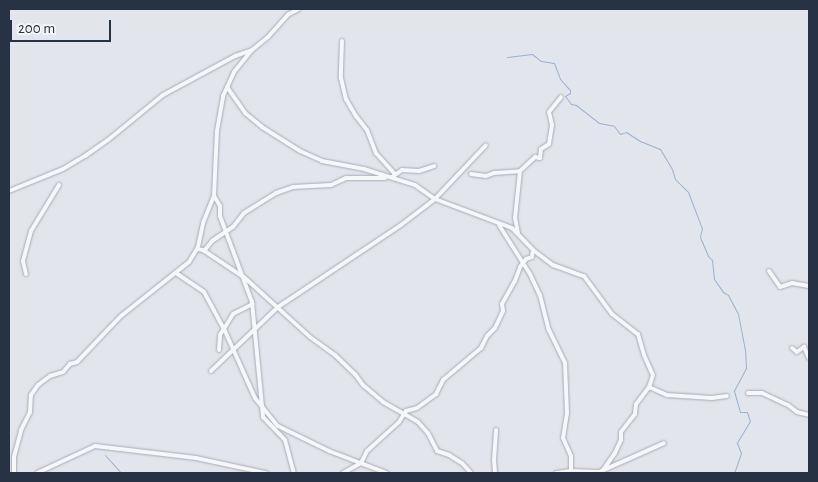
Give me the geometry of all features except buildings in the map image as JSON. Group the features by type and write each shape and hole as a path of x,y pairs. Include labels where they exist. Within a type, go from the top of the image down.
{"street":[{"path":"14,473 14,457 20,430 30,412 32,395 38,385 50,376 63,372 70,364 77,362 121,316 188,262 196,249 214,196 217,130 227,87 234,72 252,50 268,38 289,11 299,9"},
{"path":"342,41 341,78 346,99 367,130 376,153 393,175"},
{"path":"9,191 63,168 108,140 163,96 235,56 252,50"},
{"path":"227,87 244,113 300,151 322,161 393,175 415,184 435,198 518,233 533,250 553,265 584,276 612,314 638,334 644,355 653,375 648,387 636,404 635,414 621,432 621,440 611,460 602,472"},
{"path":"471,174 486,176 494,173 520,170 535,157 540,158 541,149 550,144 552,125 549,112 561,97"},
{"path":"211,371 278,307 315,280 401,224 435,198 486,145"},
{"path":"204,251 212,241 227,231 244,214 276,193 293,187 331,185 346,178 393,175 402,170 419,171 434,166"},
{"path":"518,233 515,218 520,170"},
{"path":"26,274 23,261 32,227 59,184"},
{"path":"214,196 220,206 220,216 245,278 253,304 262,417 285,440 294,473"},
{"path":"498,223 538,289 549,330 566,363 565,406 567,413 562,438 571,456 571,471"},
{"path":"196,249 204,251 245,278 269,302 278,307 310,337 335,355 355,374 363,385 389,407 418,422 428,434 437,451 449,455 471,473"},
{"path":"343,473 361,463 367,451 406,411 417,408 436,394 443,380 482,348 487,336 495,328 503,311 502,304 523,264 534,254 533,250"},
{"path":"176,272 204,292 225,330 255,398 262,409 278,426 387,473"},
{"path":"769,272 780,287 792,283 809,286"},
{"path":"219,350 220,335 225,330 233,314 253,304"},
{"path":"792,348 797,352 804,347 809,358"},
{"path":"648,387 667,395 712,398 727,396"},
{"path":"748,393 762,393 788,405 797,412 809,415"},
{"path":"495,473 496,430"},
{"path":"556,473 571,471 602,472 664,443"},
{"path":"37,473 95,446 196,458 266,473"}],"waterway":[{"path":"507,57 532,54 541,61 554,63 560,79 570,90 570,93 565,96 571,104 576,105 599,123 614,126 620,134 626,132 640,141 660,149 672,169 675,179 688,192 702,228 700,237 708,256 712,260 714,279 723,292 728,295 738,314 745,349 746,368 734,391 740,412 747,412 750,421 737,443 741,453 734,473"},
{"path":"105,455 121,473"}]}
